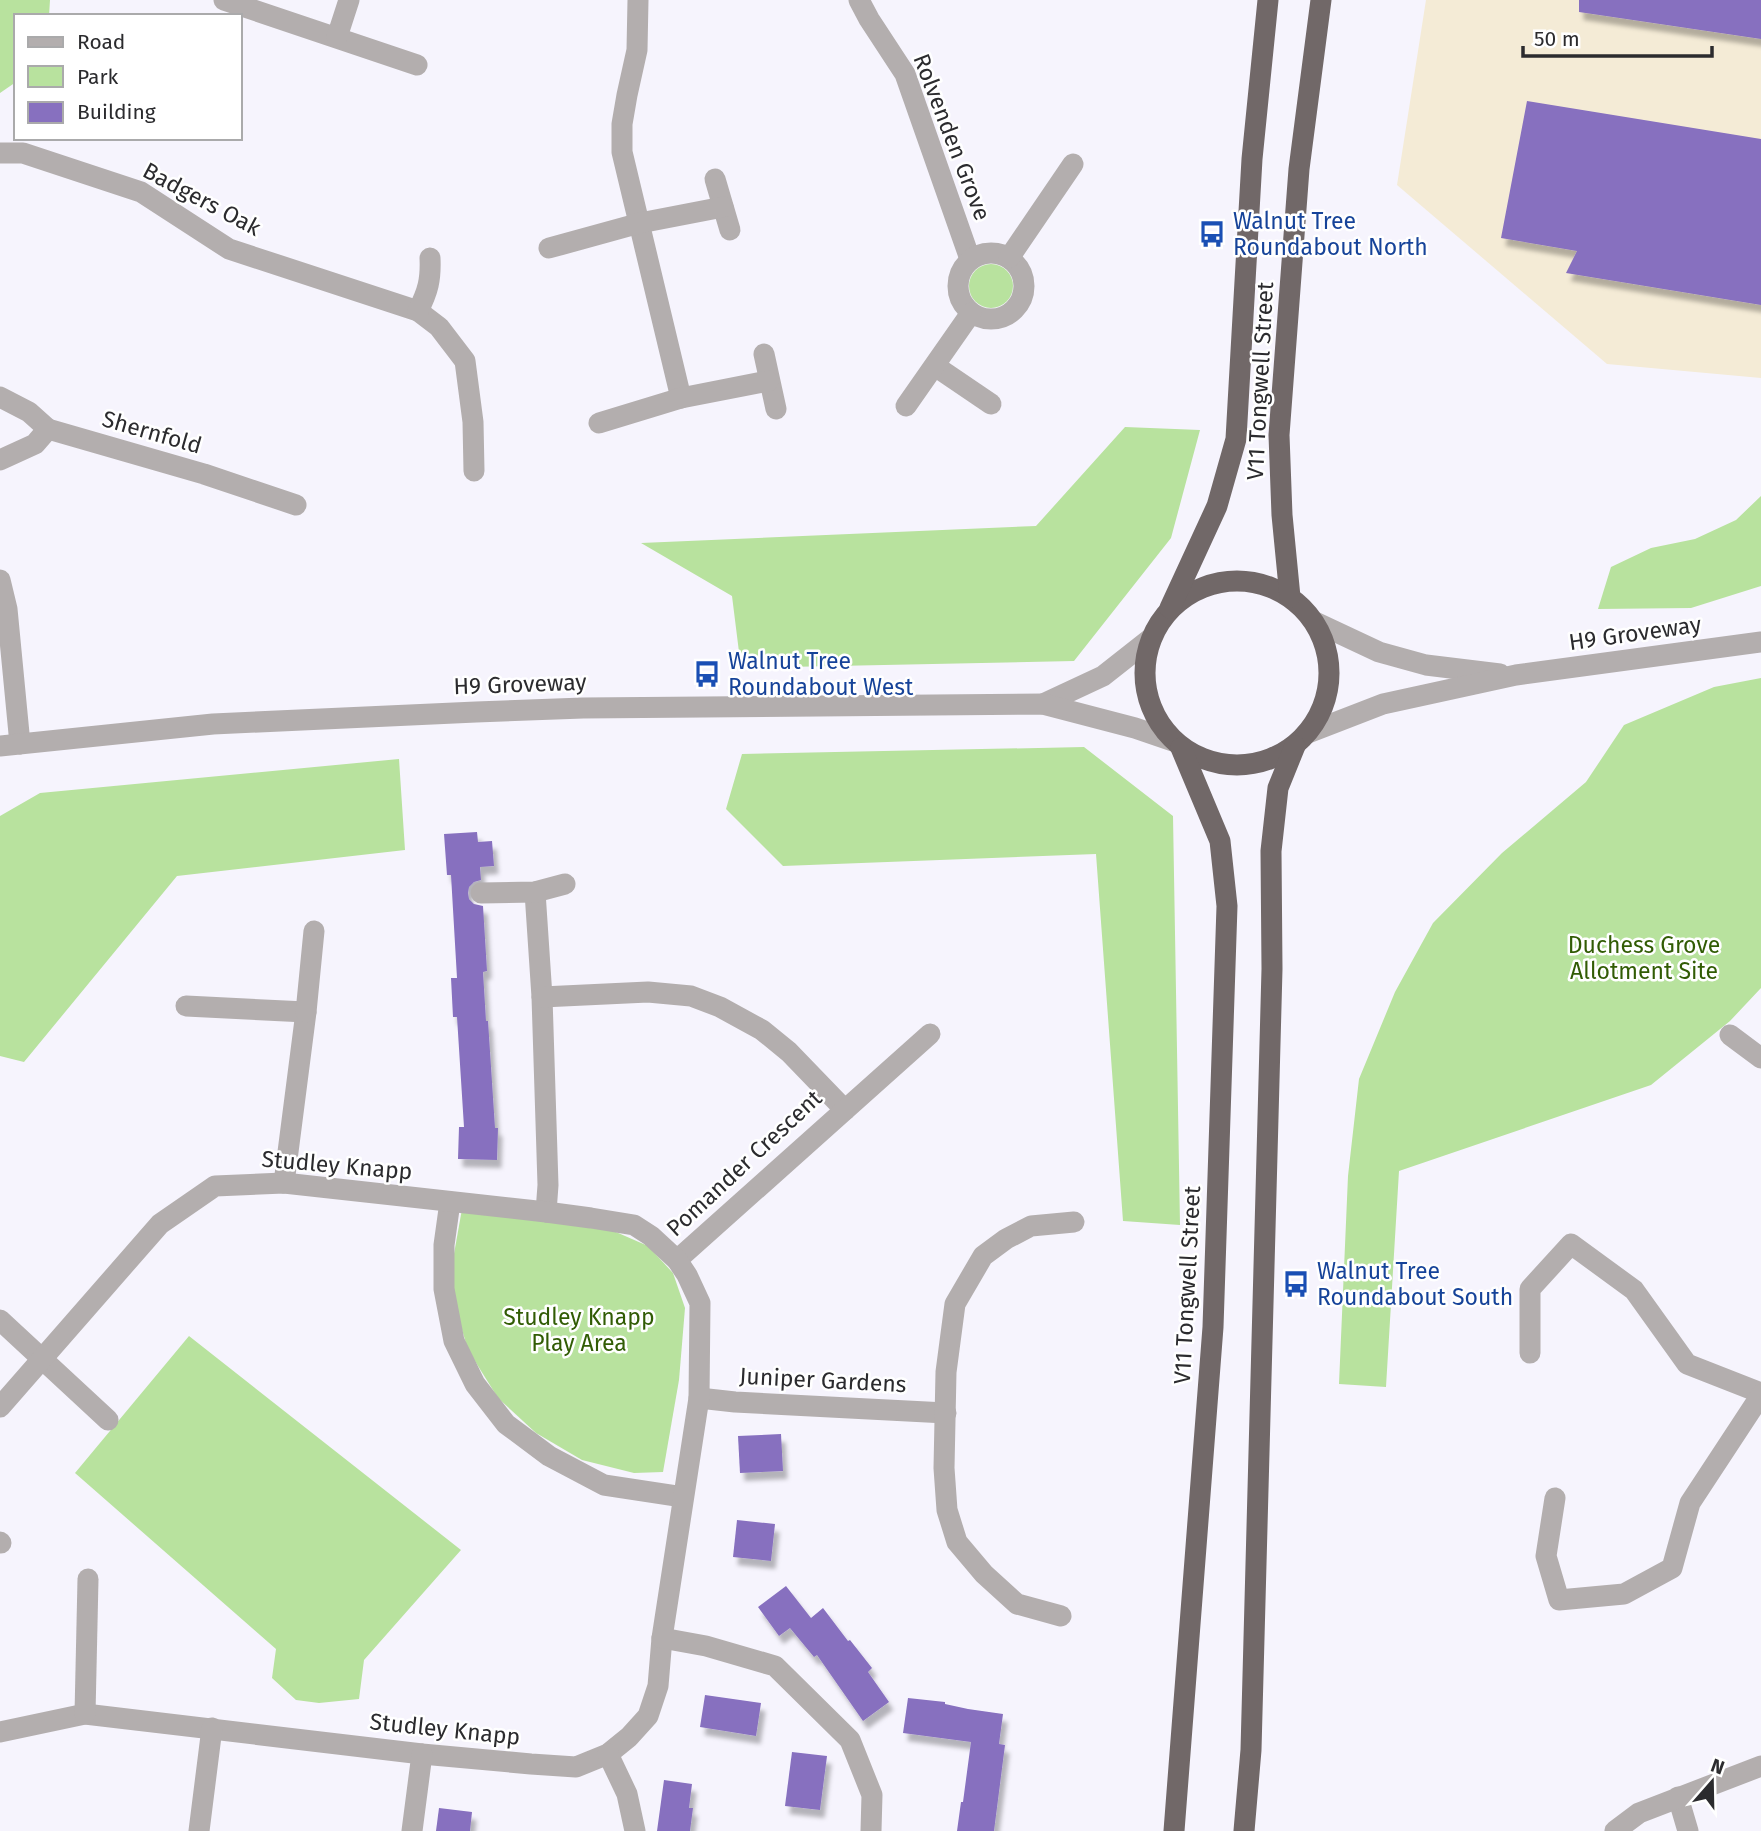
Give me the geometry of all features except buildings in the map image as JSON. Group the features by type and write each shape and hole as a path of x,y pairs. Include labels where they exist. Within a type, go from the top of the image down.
{"highway":[{"name":"V11 Tongwell Street","path":"1170,608 1217,506 1236,439 1252,159 1268,0"},
{"name":"V11 Tongwell Street","path":"1290,597 1282,514 1279,435 1299,169 1321,0"},
{"path":"1244,1831 1251,1750 1253,1681 1272,969 1271,851 1278,788 1302,740 1323,708 1330,679 1327,650 1315,622 1290,597 1261,583 1228,580 1197,589 1170,608 1150,639 1143,675 1151,711 1177,745 1218,765 1259,764 1302,740"},
{"name":"V11 Tongwell Street","path":"1174,1831 1213,1327 1227,906 1220,841 1177,745"}],"street":[{"path":"224,0 417,65"},
{"path":"337,37 349,0"},
{"path":"638,0 638,50 622,124 622,152 681,398"},
{"name":"Rolvenden Grove","path":"859,0 905,74 970,259 989,252 1000,253 1009,258"},
{"name":"Badgers Oak","path":"0,153 23,153 141,192 229,248 418,311 439,327 465,361 473,422 474,471"},
{"path":"970,259 958,276 957,286 964,306 971,313 991,319 1011,312 1023,295 1024,285 1022,274 1009,258 1073,164"},
{"path":"715,179 730,230"},
{"path":"549,248 639,223 723,207"},
{"path":"418,311 431,279 430,258"},
{"path":"906,406 971,313"},
{"path":"764,354 776,409"},
{"path":"935,366 991,404"},
{"path":"600,423 681,398 768,381"},
{"path":"0,397 29,412 48,429 35,444 0,460"},
{"name":"Shernfold","path":"48,429 204,474 296,506"},
{"path":"0,580 7,609 4,645 10,745"},
{"name":"H9 Groveway","path":"1315,622 1379,652 1426,665 1517,676"},
{"name":"H9 Groveway","path":"1043,704 1104,676 1150,639"},
{"name":"H9 Groveway","path":"1302,740 1382,705 1517,676 1761,642"},
{"name":"H9 Groveway","path":"10,745 213,724 476,712 583,708 1043,704 1122,724 1177,745"},
{"path":"481,893 535,892 565,884"},
{"path":"535,892 542,997 548,1185 546,1212"},
{"path":"284,1183 314,931"},
{"name":"Pomander Crescent","path":"542,997 648,992 691,996 720,1007 762,1030 789,1052 845,1110 677,1260"},
{"path":"186,1006 306,1013"},
{"path":"845,1110 930,1034"},
{"path":"1730,1035 1761,1058"},
{"name":"Studley Knapp","path":"0,1407 160,1224 215,1186 284,1183 546,1212 634,1225 651,1236 677,1260 699,1303 699,1398 662,1638 658,1686 648,1716 629,1737 608,1754 576,1767 422,1754 85,1714 0,1732"},
{"path":"450,1202 444,1245 444,1289 454,1341 475,1384 506,1424 549,1456 604,1485 683,1497"},
{"path":"1061,1616 1017,1604 984,1574 957,1542 947,1510 944,1468 946,1372 956,1304 983,1256 1006,1239 1031,1226 1074,1222"},
{"path":"1530,1353 1530,1289 1571,1244 1634,1290 1686,1364 1761,1394 1690,1503 1672,1568 1624,1594 1559,1600 1546,1556 1555,1498"},
{"path":"0,1320 108,1420"},
{"name":"Juniper Gardens","path":"699,1398 946,1413"},
{"path":"85,1714 89,1579"},
{"path":"662,1638 706,1646 775,1666 850,1740 872,1795 871,1831"},
{"path":"199,1831 212,1728"},
{"path":"412,1831 422,1754"},
{"path":"608,1754 627,1794 635,1831"},
{"path":"1615,1831 1639,1813 1761,1766"},
{"path":"1678,1797 1688,1831"}],"shaded area":[{"path":"1426,0 1761,0 1761,378 1607,364 1397,185"}],"green space":[{"path":"0,0 50,0 49,14 14,14 14,83 0,93"},
{"path":"991,264 1000,265 1007,270 1012,277 1012,295 1007,302 1000,307 991,308 982,307 975,302 970,295 969,286 970,277 975,270 982,265"},
{"path":"1125,427 1200,430 1171,538 1074,661 741,668 732,596 641,543 1036,526"},
{"path":"1761,496 1761,586 1691,608 1598,609 1611,567 1651,548 1695,539 1736,520"},
{"name":"Duchess Grove Allotment Site","path":"1761,678 1761,988 1730,1021 1651,1085 1399,1171 1386,1387 1339,1384 1348,1176 1359,1079 1395,992 1433,923 1502,853 1586,782 1624,725 1714,687"},
{"path":"1084,747 1173,816 1180,1225 1123,1221 1096,854 783,866 726,809 742,754"},
{"path":"399,759 405,850 177,876 24,1062 0,1056 0,816 40,793"},
{"name":"Studley Knapp Play Area","path":"462,1209 609,1229 648,1246 673,1273 685,1308 679,1380 663,1472 634,1473 582,1460 536,1433 498,1398 468,1350 455,1306 452,1265"},
{"path":"189,1336 461,1550 364,1660 359,1699 319,1703 296,1700 272,1678 276,1649 75,1473"}],"place":[{"name":"Walnut Tree Roundabout North","path":"1212,234"},
{"name":"Walnut Tree Roundabout West","path":"707,674"},
{"name":"Walnut Tree Roundabout South","path":"1296,1284"}]}
